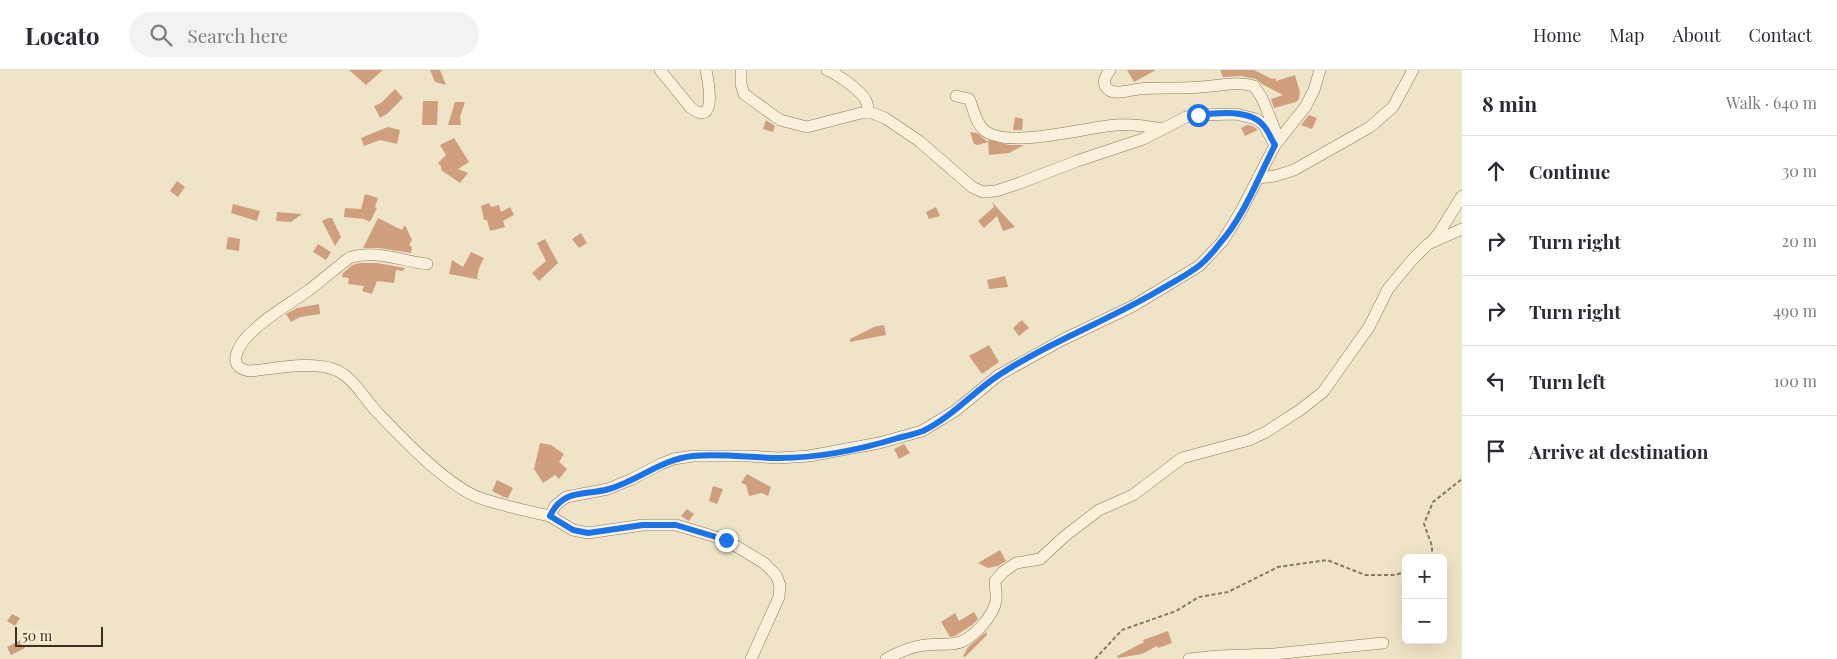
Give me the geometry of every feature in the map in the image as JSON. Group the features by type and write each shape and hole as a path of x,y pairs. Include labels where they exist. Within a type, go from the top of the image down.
{"street":[{"path":"660,70 691,108 696,112 701,112 706,110 710,98 706,70"},
{"path":"741,70 741,84 744,94 780,120 806,127 868,113 885,118 919,141 972,187 983,192 996,191 1020,184 1077,161 1143,139 1186,117 1218,113 1236,114 1256,119 1264,125 1277,143"},
{"path":"827,70 836,74 864,96 868,104 868,113"},
{"path":"1110,70 1104,80 1108,90 1113,92 1204,87 1224,83 1254,86 1262,98 1277,143"},
{"path":"550,516 555,506 566,497 608,489 632,480 673,459 694,456 778,458 809,456 879,444 922,431 955,411 999,375 1062,340 1133,306 1199,266 1222,242 1240,214 1277,143 1306,106 1314,90 1320,70"},
{"path":"1258,178 1275,176 1294,170 1370,127 1393,107 1413,70"},
{"path":"956,96 968,99 979,124 984,130 993,134 1027,138 1116,125 1162,129"},
{"path":"886,659 910,648 926,645 953,644 968,638 978,631 994,606 996,600 995,581 1016,562 1040,559 1065,536 1099,510 1133,495 1182,458 1249,440 1266,432 1323,392 1364,334 1394,280 1439,233 1462,196"},
{"path":"1428,244 1462,229"},
{"path":"427,264 381,256 356,256 348,258 311,288 254,329 237,351 235,360 237,366 242,370 250,371 297,366 334,369 348,378 376,410 449,480 479,498 550,516 573,530 588,533 643,525 676,525 726,540 764,563 776,575 780,585 779,597 751,659"},
{"path":"1189,659 1274,654 1383,643"}],"path":[{"path":"1432,554 1432,546 1424,524 1433,502 1462,479"},
{"path":"1095,659 1122,630 1176,611 1199,597 1228,592 1278,567 1327,560 1365,574 1394,575 1402,573"}],"building":[{"path":"349,70 383,70 366,85"},
{"path":"430,70 440,70 446,85 435,82"},
{"path":"1127,70 1156,70 1134,82"},
{"path":"1220,70 1254,70 1272,79 1275,78 1276,81 1295,75 1300,92 1299,99 1296,102 1274,108 1271,99 1283,95 1256,79 1241,76 1223,77"},
{"path":"395,89 403,98 387,114 380,118 374,106 381,103"},
{"path":"423,101 438,101 437,125 422,125"},
{"path":"455,102 465,102 460,117 461,125 448,125"},
{"path":"1309,115 1317,118 1312,129 1301,125"},
{"path":"1015,117 1023,119 1022,130 1013,130"},
{"path":"766,120 775,126 773,132 763,129"},
{"path":"1247,125 1253,126 1258,130 1245,136 1241,128"},
{"path":"388,127 400,130 397,144 380,140 364,146 361,138"},
{"path":"970,132 977,133 988,142 978,145 974,144"},
{"path":"454,138 469,162 458,169 468,173 460,183 441,170 441,166 438,163 446,155 440,145"},
{"path":"988,140 1009,145 1024,145 1009,153 989,155"},
{"path":"177,181 185,187 178,197 170,191"},
{"path":"365,194 378,198 375,207 377,208 370,222 364,219 344,217 345,208 361,209"},
{"path":"992,202 1015,227 1003,231 997,216 984,228 978,221 994,207"},
{"path":"489,203 491,207 499,205 501,212 510,207 514,215 503,221 505,227 490,231 487,220 484,220 481,206"},
{"path":"233,204 260,211 257,221 231,213"},
{"path":"936,207 940,216 929,219 926,212"},
{"path":"277,212 302,214 291,222 276,221"},
{"path":"332,218 341,237 335,246 322,221"},
{"path":"378,218 402,230 405,225 412,240 409,245 412,247 411,253 379,248 363,248"},
{"path":"581,233 587,243 579,248 572,239"},
{"path":"228,237 240,239 239,251 226,249"},
{"path":"545,239 558,263 539,281 532,273 546,261 537,243"},
{"path":"318,244 331,252 326,260 313,252"},
{"path":"471,252 484,258 477,278 481,280 449,274 452,260 463,267"},
{"path":"377,263 405,268 403,271 396,270 394,283 377,281 372,294 362,291 364,286 348,284 349,278 342,277 343,273 352,265"},
{"path":"1005,276 1008,287 989,289 987,280"},
{"path":"319,304 320,314 300,317 291,322 286,314 297,308"},
{"path":"1022,320 1029,328 1019,336 1013,328"},
{"path":"884,325 886,335 850,342 850,339 874,327"},
{"path":"989,345 999,362 982,374 969,356"},
{"path":"540,443 551,445 564,454 559,462 567,469 559,479 555,475 543,483 534,469"},
{"path":"904,444 910,453 899,459 894,449"},
{"path":"747,474 771,487 768,496 762,493 749,496 746,485 741,483"},
{"path":"497,480 513,488 508,498 492,491"},
{"path":"713,486 723,489 717,504 709,501"},
{"path":"687,509 694,514 689,521 681,516"},
{"path":"1000,550 1006,561 998,566 988,568 978,563"},
{"path":"974,612 978,619 955,636 950,637 941,622 955,613 959,621"},
{"path":"12,614 20,618 15,626 7,621"},
{"path":"1168,631 1172,643 1158,648 1157,646 1142,654 1118,658 1117,656 1144,642 1143,640"},
{"path":"986,632 987,635 965,657 963,656 968,647"},
{"path":"21,640 25,648 11,655 7,647"}],"route":[{"path":"726,540 676,525 643,525 588,533 573,530 550,516 555,506 566,497 608,489 632,480 673,459 694,456 778,458 809,456 879,444 922,431 955,411 999,375 1062,340 1133,306 1199,266 1222,242 1240,214 1275,145 1264,125 1256,119 1236,114 1198,115"}]}
